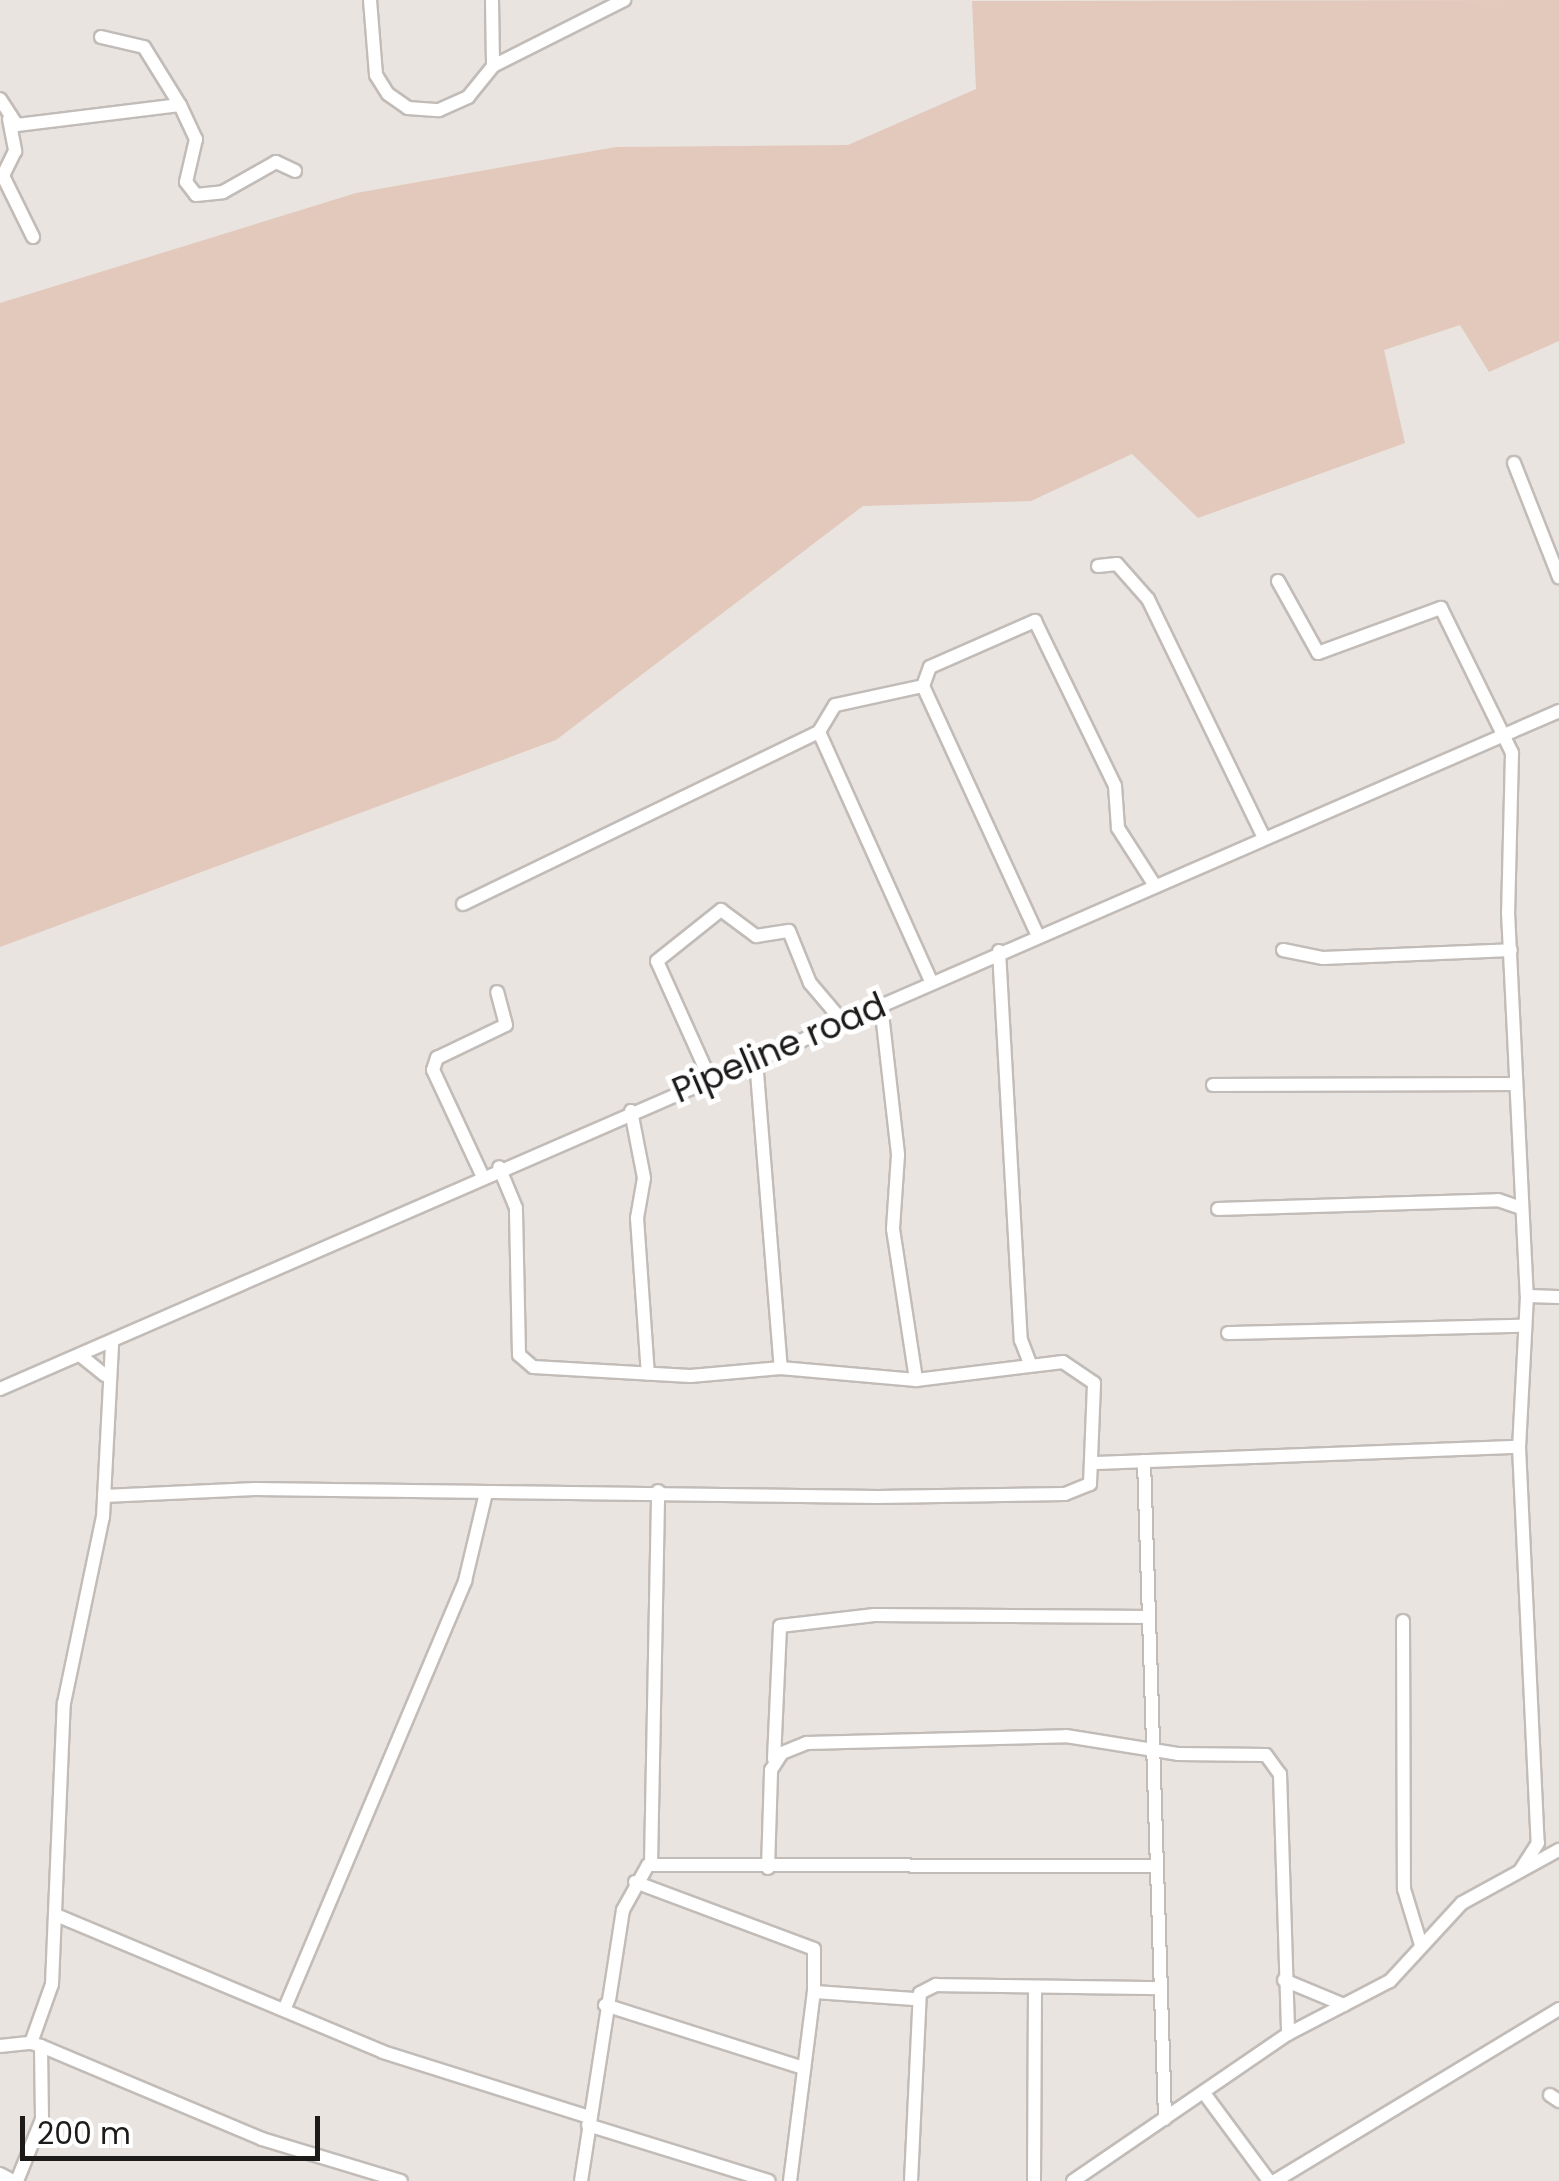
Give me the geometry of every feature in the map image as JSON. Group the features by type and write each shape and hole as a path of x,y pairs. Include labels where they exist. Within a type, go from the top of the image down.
{"street":[{"path":"370,0 376,74 408,108 438,110 468,97 493,66 624,0"},
{"path":"492,0 493,66"},
{"path":"101,36 144,47 180,105 196,139 186,182 196,195 223,192 276,162 296,171"},
{"path":"0,98 10,118 15,151 3,176 33,237"},
{"path":"10,118 180,105"},
{"path":"1514,463 1556,555 1559,577"},
{"path":"1098,566 1117,564 1148,599 1263,836"},
{"path":"1278,581 1318,653 1440,608 1500,737 1512,753 1510,950 1527,1296 1520,1447 1538,1844 1520,1871"},
{"path":"1038,934 923,686 930,667 1035,620 1115,786 1118,828 1154,884"},
{"path":"463,904 819,732 835,705 923,686"},
{"name":"Pipeline road","path":"0,1389 499,1167 756,1060 931,980 1559,711"},
{"path":"819,732 931,980"},
{"path":"710,1079 657,954 726,908 756,936 789,931 810,983 844,1022"},
{"path":"1283,950 1324,958 1510,950"},
{"path":"999,951 1014,1089 1021,1340 1030,1363"},
{"path":"482,1175 432,1070 437,1058 506,1025 497,992"},
{"path":"881,1005 898,1155 893,1228 916,1380"},
{"path":"756,1060 781,1368"},
{"path":"1213,1084 1515,1084"},
{"path":"631,1112 644,1178 637,1218 648,1374"},
{"path":"104,1496 256,1489 485,1497 658,1491 1064,1494 1090,1484 1096,1463 1091,1378 1064,1362 1030,1363 916,1380 781,1368 648,1374 557,1372 519,1355 516,1208 499,1167"},
{"path":"1218,1209 1498,1200 1520,1208"},
{"path":"1527,1296 1559,1297"},
{"path":"1228,1332 1524,1326"},
{"path":"6,2178 39,2138 36,2045 52,1984 64,1703 104,1496 105,1375 112,1342"},
{"path":"80,1355 105,1375"},
{"path":"1096,1463 1520,1447"},
{"path":"1144,1462 1156,1746 1159,1988 1169,2112"},
{"path":"581,2181 605,2005 635,1882 650,1864 658,1491"},
{"path":"284,2010 465,1581 485,1497"},
{"path":"768,1868 780,1626 874,1615 1149,1617"},
{"path":"1403,1621 1404,1889 1421,1945"},
{"path":"774,1759 823,1741 919,1746 1066,1736 1266,1755 1277,1765 1288,2034"},
{"path":"1073,2181 1288,2034 1390,1981 1462,1903 1559,1850"},
{"path":"650,1864 768,1868 1156,1866"},
{"path":"635,1882 814,1949 814,1992 790,2181"},
{"path":"56,1915 284,2010 589,2121 769,2181"},
{"path":"1284,1980 1344,2004"},
{"path":"814,1992 914,1999 936,1985 1035,1992 1159,1988"},
{"path":"1034,2181 1035,1992"},
{"path":"911,2181 914,1999"},
{"path":"605,2005 804,2068"},
{"path":"1204,2092 1272,2181 1559,2009"},
{"path":"0,2046 36,2045 262,2139 401,2181"}],"shaded area":[{"path":"1559,0 1559,341 1489,372 1460,325 1384,350 1405,443 1198,518 1132,454 1031,501 863,506 556,740 0,947 0,303 356,193 616,147 848,145 976,89 972,1"}]}
